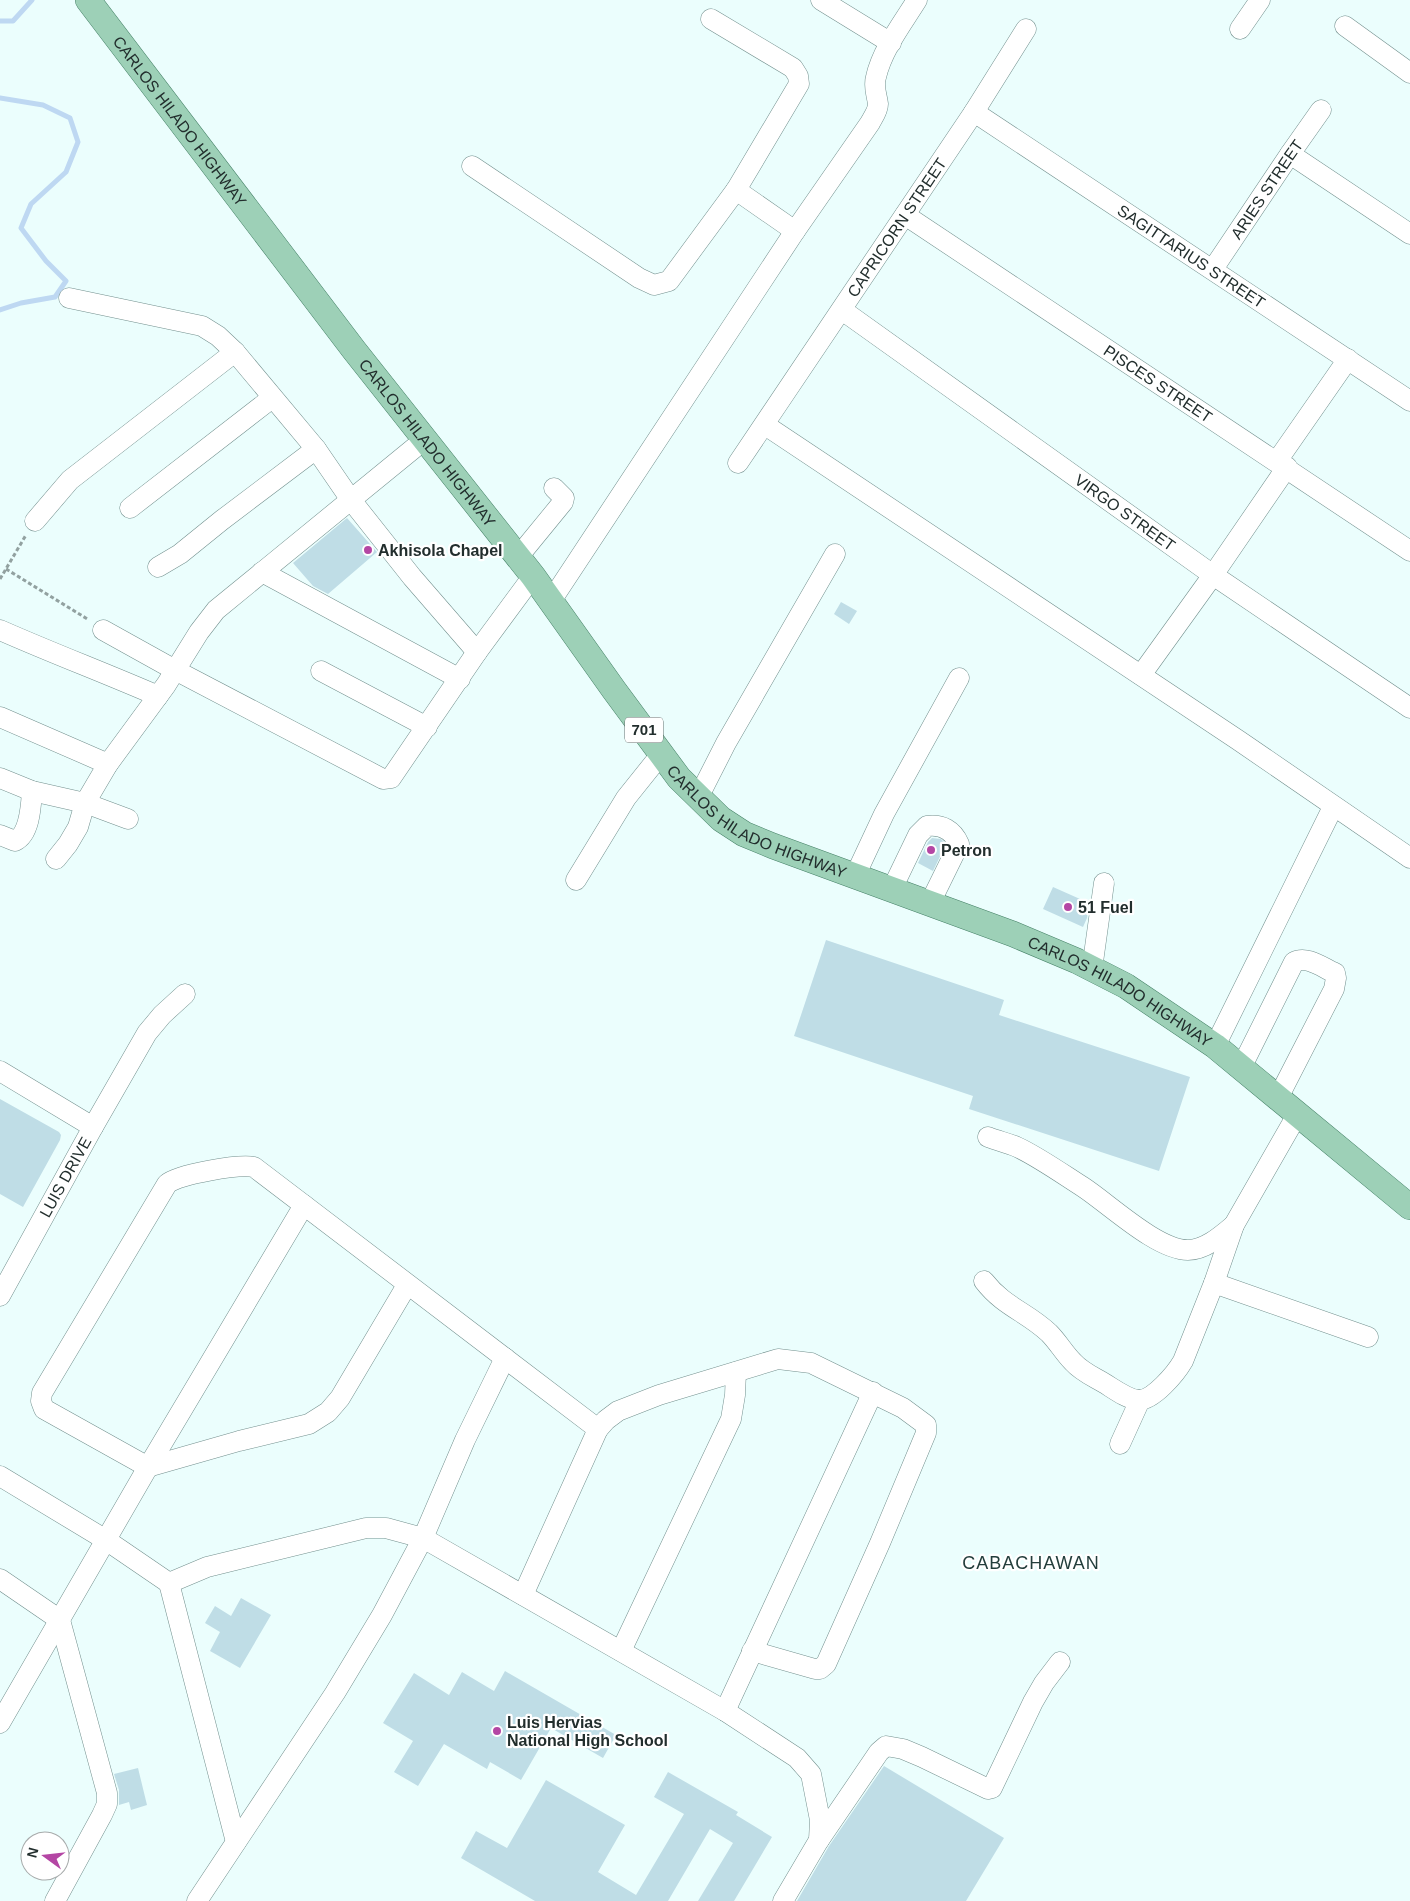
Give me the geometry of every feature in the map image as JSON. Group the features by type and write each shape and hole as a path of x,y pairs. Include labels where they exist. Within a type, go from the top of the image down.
{"main road":[{"name":"CARLOS HILADO HIGHWAY","path":"88,0 424,440 526,567 679,778 721,820 744,834 1014,934 1126,986 1215,1046 1410,1207"}],"street":[{"path":"821,0 891,43"},
{"path":"551,601 795,231 876,113 878,104 874,90 875,77 891,43 916,0"},
{"path":"1240,29 1260,0"},
{"path":"472,166 639,278 654,285 669,281 736,190 797,89 799,79 793,68 711,19"},
{"path":"1345,26 1410,72"},
{"name":"CAPRICORN STREET","path":"738,463 974,112 1026,29"},
{"name":"ARIES STREET","path":"1213,269 1321,110"},
{"name":"SAGITTARIUS STREET","path":"974,112 1410,401"},
{"path":"1290,154 1410,234"},
{"path":"736,190 795,231"},
{"name":"PISCES STREET","path":"905,215 1282,464 1410,551"},
{"path":"69,298 202,326 218,336 235,352 316,449 351,500 412,577 477,652"},
{"name":"VIRGO STREET","path":"842,310 1213,575 1410,708"},
{"path":"35,521 70,480 235,352"},
{"path":"1141,675 1213,575 1348,359"},
{"path":"130,508 272,398"},
{"path":"765,425 1141,675 1410,858"},
{"path":"56,860 78,827 85,803 108,764 158,696 202,626 216,610 424,440"},
{"path":"158,567 180,554 316,449"},
{"path":"103,630 175,670 385,780 391,778 477,652 564,498 554,488"},
{"path":"698,798 726,743 835,554"},
{"path":"262,572 460,679"},
{"path":"0,630 158,696"},
{"path":"321,671 427,727"},
{"path":"855,876 884,814 959,678"},
{"path":"0,717 108,764"},
{"path":"576,880 626,798 662,753"},
{"path":"0,778 32,791 85,803 128,819"},
{"path":"0,835 15,841 18,840 31,814 32,791"},
{"path":"1215,1046 1333,806"},
{"path":"892,889 918,834 927,826 944,827 956,837 959,844 930,903"},
{"path":"1092,969 1104,882"},
{"path":"1241,1068 1294,962 1299,959 1306,960 1335,973 1334,989 1278,1098"},
{"path":"93,1127 147,1033 162,1015 185,994"},
{"name":"LUIS DRIVE","path":"0,1071 93,1127 0,1296"},
{"path":"984,1281 994,1294 1007,1305 1049,1333 1083,1371 1120,1393 1140,1400 1145,1399 1156,1392 1176,1372 1214,1283 1234,1225 1297,1115"},
{"path":"988,1138 1018,1148 1084,1188 1148,1234 1174,1248 1185,1250 1197,1249 1220,1236 1234,1225"},
{"path":"407,1285 340,1398 328,1412 309,1424 239,1441 148,1467 44,1409 42,1406 42,1394 166,1184 172,1180 247,1165 260,1170 407,1285 598,1429"},
{"path":"0,1723 148,1467 304,1204"},
{"path":"1214,1283 1368,1337"},
{"path":"196,1901 336,1693 382,1615 423,1538 465,1440 505,1358"},
{"path":"523,1595 598,1429 606,1420 618,1412 659,1394 778,1359 811,1362 874,1392 916,1416 926,1426 927,1430 880,1543 826,1664 820,1669 815,1669 752,1651"},
{"path":"621,1652 731,1419 736,1395 736,1372"},
{"path":"725,1711 874,1392"},
{"path":"1120,1444 1140,1400"},
{"path":"0,1476 106,1540 169,1582 236,1842"},
{"path":"169,1582 207,1567 366,1528 386,1528 423,1538 725,1711 797,1758 811,1774 820,1820 819,1840"},
{"path":"0,1579 60,1620 107,1793 107,1804 102,1815 56,1901"},
{"path":"783,1901 819,1840 878,1752 886,1746 903,1749 988,1788 992,1788 1033,1702 1044,1683 1060,1662"}],"path":[{"path":"0,580 35,521"},
{"path":"6,569 103,630"}],"building":[{"path":"347,518 377,552 328,594 313,586 293,563"},
{"path":"841,602 857,611 849,624 834,614"},
{"name":"Petron","path":"932,838 941,839 946,844 933,871 918,863 928,842"},
{"name":"51 Fuel","path":"1053,887 1089,903 1087,918 1083,927 1043,909"},
{"path":"826,940 1004,1000 999,1015 1190,1077 1159,1171 969,1109 973,1096 794,1036"},
{"path":"0,1099 59,1132 61,1135 23,1207 0,1194"},
{"path":"241,1598 271,1615 240,1668 210,1651 220,1632 205,1623 215,1606 231,1616"},
{"path":"505,1671 616,1735 603,1758 551,1728 521,1780 490,1762 487,1769 444,1744 418,1786 394,1772 413,1741 383,1723 414,1673 449,1695 462,1672 494,1691"},
{"path":"884,1766 1004,1838 966,1901 797,1901 829,1846"},
{"path":"138,1768 147,1805 131,1810 129,1802 119,1805 119,1790 114,1774"},
{"path":"668,1772 738,1812 736,1815 772,1837 734,1901 698,1901 733,1843 710,1829 668,1901 535,1901 461,1858 476,1831 507,1848 546,1780 625,1825 598,1872 636,1895 684,1814 654,1797"}],"waterway":[{"path":"0,21 13,21 32,0"},
{"path":"0,98 43,105 70,118 78,142 66,172 31,204 21,228 46,261 66,281 55,297 21,303 0,310"}],"place":[{"name":"Akhisola Chapel","path":"368,550"},
{"name":"Petron","path":"931,850"},
{"name":"51 Fuel","path":"1068,907"},
{"name":"Luis Hervias National High School","path":"497,1731"}],"district":[{"name":"CABACHAWAN","path":"1031,1563"}]}
